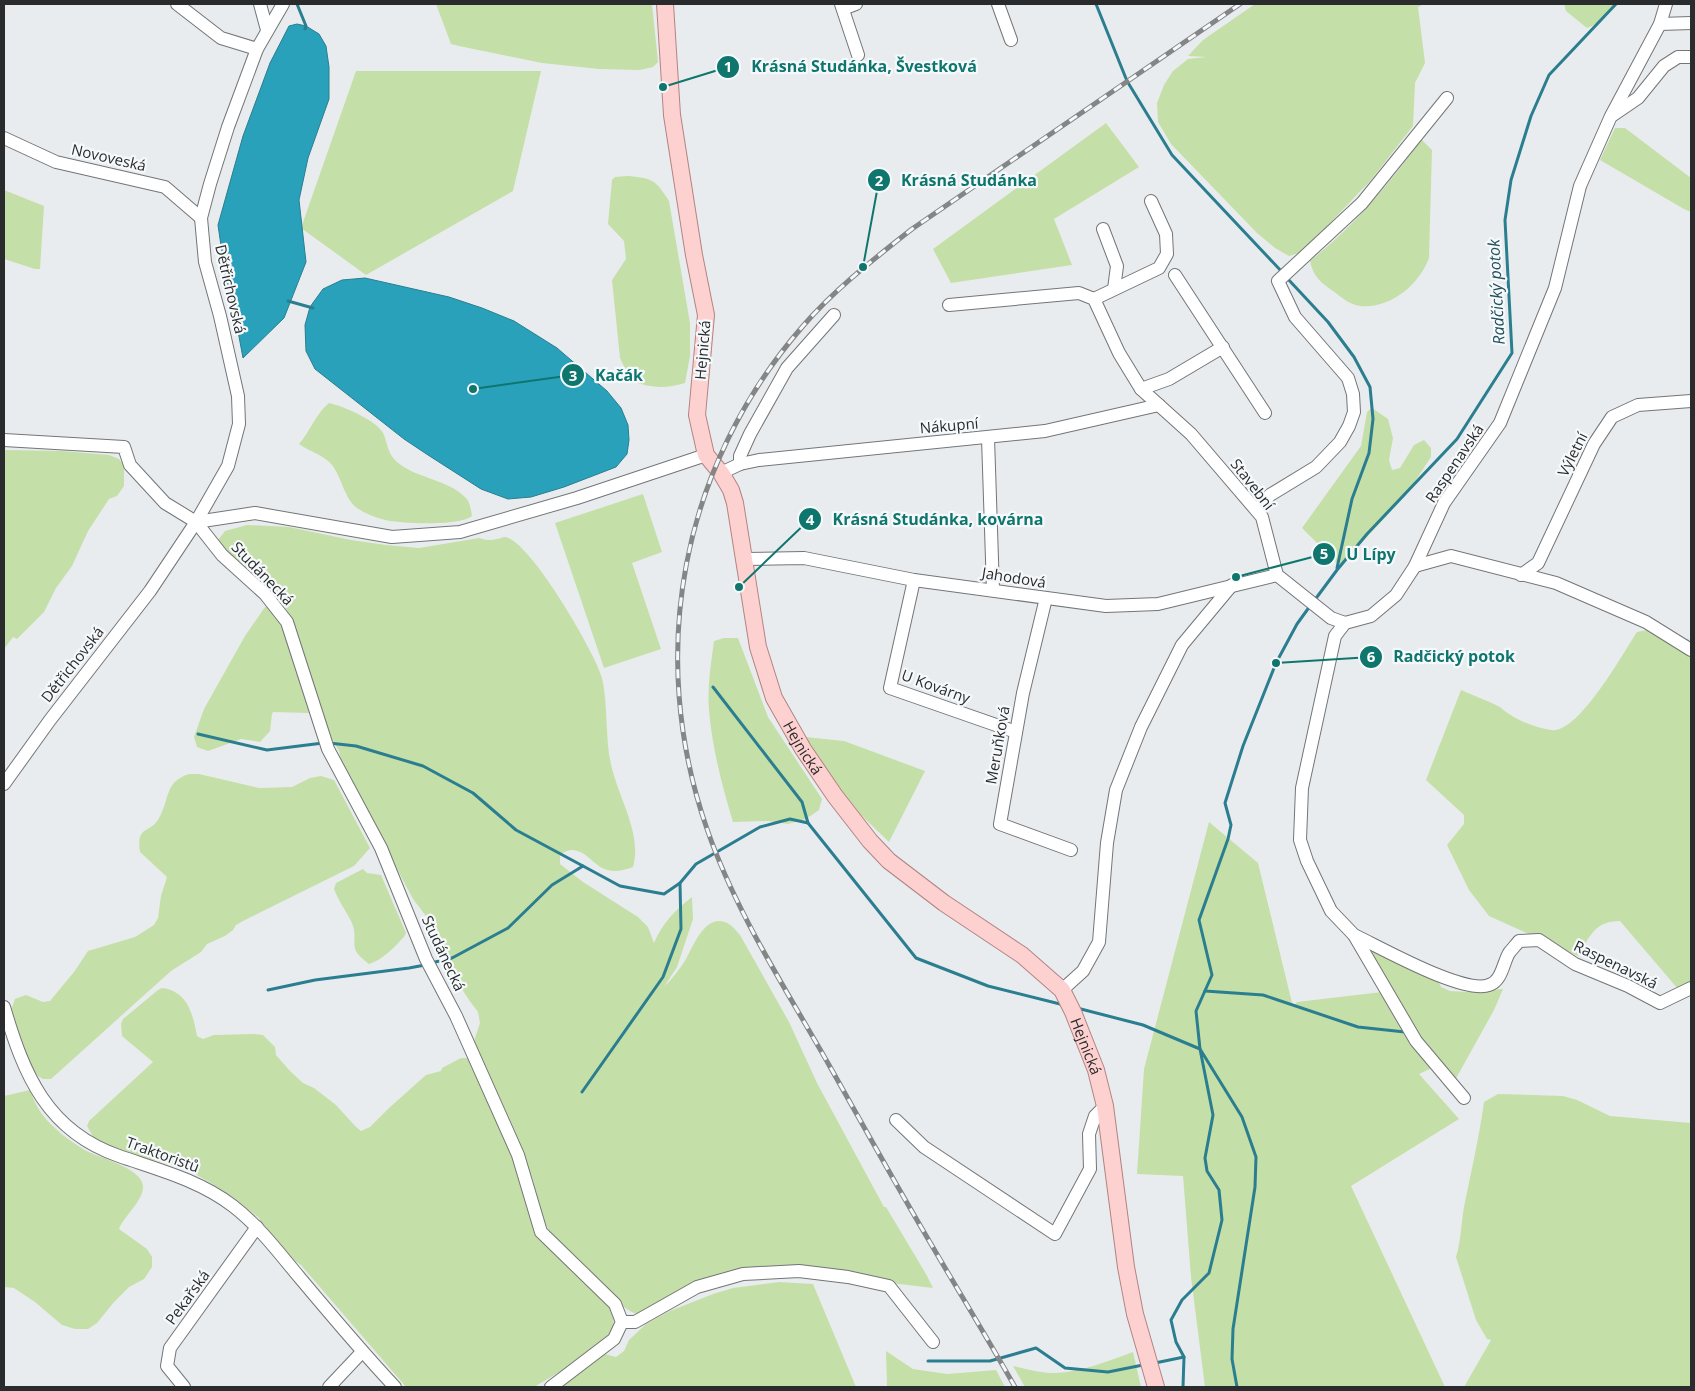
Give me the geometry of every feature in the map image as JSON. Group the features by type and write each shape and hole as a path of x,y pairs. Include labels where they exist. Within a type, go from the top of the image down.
{"main road":[{"name":"Hejnická","path":"665,4 672,115 694,255 706,315 697,416 706,455 721,473 735,503 758,647 774,698 791,730 835,796 870,841 889,861 944,903 1022,955 1062,990 1083,1034 1106,1106 1126,1267 1135,1314 1156,1387"}],"street":[{"path":"177,4 220,38 257,49"},
{"path":"260,4 266,30"},
{"path":"266,30 284,4"},
{"path":"856,4 842,6 858,55"},
{"path":"998,4 1011,40"},
{"name":"Raspenavská","path":"1464,1098 1416,1041 1354,935 1331,911 1307,861 1300,840 1302,788 1336,636 1345,623 1371,616 1396,595 1415,566 1444,503 1500,423 1555,288 1580,186 1611,116 1660,24 1666,4"},
{"path":"1660,24 1691,24"},
{"name":"Dětřichovská","path":"4,784 50,720 150,591 192,527 228,466 239,424 238,396 220,316 205,262 201,218 228,127 266,30"},
{"path":"1611,116 1638,98 1664,66 1678,57 1691,57"},
{"path":"1257,510 1270,495 1316,467 1322,461 1340,442 1350,426 1354,412 1353,394 1348,378 1295,317 1278,282 1362,203 1447,98"},
{"name":"Novoveská","path":"4,138 56,162 165,187 201,218"},
{"path":"949,306 1079,293 1094,299 1159,268 1167,254 1166,234 1151,201"},
{"path":"1103,230 1117,266 1114,289"},
{"path":"1175,275 1266,413"},
{"name":"Stavební","path":"1094,299 1120,353 1141,389 1191,434 1262,517 1277,575"},
{"path":"740,464 740,456 750,434 787,368 834,316"},
{"path":"1141,389 1169,379 1224,347"},
{"name":"Výletní","path":"1521,575 1538,563 1594,444 1612,417 1638,406 1691,402"},
{"name":"Nákupní","path":"721,473 740,464 759,460 1045,431 1159,405"},
{"path":"988,438 993,590"},
{"path":"4,440 124,447 130,465 165,503 192,527 255,513 392,537 460,532 576,498 706,455"},
{"name":"Studánecká","path":"192,527 264,594 287,622 328,749 381,848 426,959 456,1016 518,1155 541,1232 615,1304 622,1322"},
{"path":"1415,566 1451,556 1556,583 1646,622 1691,650"},
{"name":"Jahodová","path":"744,560 804,558 914,580 1106,606 1158,604 1277,575"},
{"path":"1277,575 1331,618 1345,623"},
{"name":"U Kovárny","path":"914,580 890,688 1016,732"},
{"path":"1062,990 1083,971 1099,942 1107,843 1116,790 1141,727 1182,645 1232,585"},
{"name":"Meruňková","path":"1046,598 1023,694 1000,824 1071,850"},
{"name":"Raspenavská","path":"1354,935 1453,982 1477,987 1490,985 1498,978 1509,953 1519,941 1539,940 1575,964 1628,986 1660,1003 1691,988"},
{"name":"Traktoristů","path":"4,1007 16,1049 41,1096 55,1116 81,1138 99,1148 196,1183 233,1206 257,1227 362,1352 395,1387"},
{"path":"896,1120 924,1147 1055,1234 1090,1169 1089,1134 1095,1116 1106,1106"},
{"name":"Pekařská","path":"184,1387 167,1366 170,1348 257,1227"},
{"path":"551,1387 614,1339 622,1322 635,1322 697,1287 743,1274 799,1272 848,1277 889,1286 933,1342"},
{"path":"329,1387 362,1352"}],"green space":[{"path":"436,4 652,4 658,62 653,67 640,70 599,69 542,63 451,44"},
{"path":"1255,4 1424,4 1418,7 1425,63 1415,83 1413,126 1371,180 1311,243 1299,253 1289,256 1275,248 1257,233 1171,144 1158,122 1157,103 1164,85 1173,71 1188,59 1206,57 1188,56 1203,40"},
{"path":"1564,4 1616,4 1596,24 1587,28 1566,11"},
{"path":"356,71 541,71 513,191 366,275 301,228"},
{"path":"1106,123 1139,167 1054,219 1072,265 951,283 933,249"},
{"path":"1615,128 1625,128 1691,178 1691,212 1600,160"},
{"path":"1421,139 1432,150 1429,258 1418,277 1402,293 1382,304 1360,306 1353,304 1321,282 1315,275 1310,261 1341,234 1370,204"},
{"path":"627,176 652,181 660,188 669,201 690,323 690,356 685,383 658,387 631,381 620,358 612,280 626,259 624,241 608,224 612,180 615,177"},
{"path":"4,190 44,206 40,269 4,259"},
{"path":"329,403 343,407 375,425 384,435 390,453 397,462 405,468 459,492 466,498 472,516 444,523 404,522 382,519 357,508 346,494 332,465 299,444"},
{"path":"1372,408 1388,419 1393,438 1389,460 1392,470 1400,468 1414,445 1424,440 1431,448 1431,457 1406,495 1340,566 1302,528 1361,446 1367,412"},
{"path":"4,450 62,451 109,455 119,459 124,466 124,486 117,496 109,499 88,531 72,566 56,588 44,612 17,639 13,637 4,649"},
{"path":"643,494 662,552 632,563 661,649 604,668 555,523"},
{"path":"247,525 289,527 351,540 419,548 479,538 495,540 505,537 516,543 529,556 545,576 575,623 588,646 602,678 610,761 633,831 635,843 633,867 620,871 611,871 603,868 579,851 571,850 560,854 560,864 583,882 638,917 648,927 654,943 670,918 692,897 693,919 677,967 664,987 686,959 697,938 707,926 721,921 735,929 789,1022 817,1083 884,1207 886,1207 933,1288 883,1282 737,1273 637,1314 624,1307 555,1238 543,1220 526,1160 474,1041 480,1023 478,1012 451,972 426,916 413,899 342,765 339,751 327,731 287,610 277,598 244,571 218,540 225,531"},
{"path":"265,607 272,608 288,640 309,713 273,712 270,731 260,742 241,739 208,751 197,747 194,737 204,709 245,636"},
{"path":"1647,630 1670,638 1688,639 1691,642 1691,982 1678,989 1620,921 1605,924 1594,931 1578,956 1489,916 1469,890 1447,845 1464,824 1464,815 1426,780 1461,690 1500,707 1514,717 1529,724 1551,730 1562,728 1574,720 1599,691 1637,632"},
{"path":"724,638 738,638 768,717 822,799 819,810 806,819 788,824 768,821 733,822 721,780 710,724 710,676 714,641"},
{"path":"805,737 844,741 925,771 889,842 859,813 822,765"},
{"path":"189,774 199,774 259,788 292,787 310,778 321,776 334,780 370,848 354,866 243,921 225,936 207,944 201,952 171,971 51,1079 43,1079 38,1076 29,1064 11,1010 15,999 26,995 43,1002 50,1001 74,972 88,951 135,937 154,925 158,918 161,896 167,877 140,852 140,837 159,818 171,786 181,777"},
{"path":"1209,822 1258,863 1293,1007 1297,1002 1382,992 1432,1068 1419,1074 1459,1119 1351,1186 1445,1387 1205,1387 1191,1277 1183,1176 1137,1174 1144,1069"},
{"path":"363,869 367,873 381,875 406,933 388,953 379,960 369,964 356,951 353,925 334,889 336,883"},
{"path":"1376,950 1438,981 1441,987 1450,991 1468,992 1503,989 1494,1010 1454,1082 1417,1035 1371,953"},
{"path":"162,988 178,994 188,1005 194,1020 197,1036 203,1039 214,1035 263,1035 275,1047 276,1055 290,1071 303,1083 314,1088 336,1105 361,1131 370,1127 426,1075 441,1071 442,1068 461,1058 470,1058 521,1177 536,1227 611,1307 614,1315 613,1332 604,1341 563,1370 534,1387 406,1387 301,1265 263,1227 259,1218 234,1198 183,1167 120,1152 95,1140 87,1126 89,1121 153,1062 122,1036 121,1024 123,1019"},
{"path":"30,1090 40,1112 56,1129 83,1149 135,1173 143,1186 140,1197 119,1229 147,1249 152,1257 152,1267 144,1279 129,1287 97,1323 88,1329 75,1329 62,1325 35,1302 14,1288 4,1287 4,1096"},
{"path":"1498,1094 1563,1096 1577,1100 1610,1116 1691,1123 1691,1387 1464,1387 1491,1340 1487,1339 1476,1320 1456,1257 1484,1102"},
{"path":"779,1282 813,1284 856,1387 560,1387 605,1354 616,1357 624,1351 629,1340 646,1324 670,1311 733,1288"},
{"path":"886,1351 913,1369 947,1374 996,1370 1005,1387 887,1387"},
{"path":"1133,1352 1141,1387 1025,1387 1013,1366 1055,1373 1075,1371"}],"water":[{"path":"297,24 306,26 319,34 326,46 329,67 329,99 308,158 299,200 306,262 284,318 243,358 235,315 227,287 218,225 243,136 270,63 289,26"},
{"path":"365,278 449,297 482,308 514,321 557,348 607,391 621,408 628,425 629,440 627,454 616,467 564,487 531,497 508,499 481,489 404,439 315,369 306,351 305,325 310,307 323,289 342,280"}],"waterway":[{"path":"297,4 306,26 305,29"},
{"path":"1096,4 1127,81 1172,155 1283,273"},
{"name":"Radčický potok","path":"1314,601 1367,534 1457,439 1512,353 1505,220 1511,180 1531,116 1549,75 1616,4"},
{"path":"1287,278 1328,322 1354,357 1370,387 1373,419 1369,453 1352,499 1337,568"},
{"path":"288,301 313,308"},
{"name":"Radčický potok","path":"1183,1387 1184,1357 1176,1342 1171,1320 1182,1300 1209,1273 1222,1220 1219,1190 1207,1171 1205,1158 1213,1115 1200,1049 1196,1011 1212,975 1199,920 1228,839 1231,825 1225,803 1243,746 1276,663 1297,624 1310,606"},
{"path":"713,687 802,802 808,823 916,958 988,986 1064,1005"},
{"path":"198,734 267,750 323,743"},
{"path":"329,743 356,746 423,766 473,793 516,830 583,866"},
{"path":"431,963 452,958 508,928 552,885 583,866 620,886 664,894 680,883 696,864 760,827 790,819 808,823"},
{"path":"582,1092 663,977 681,929 680,883"},
{"path":"268,990 315,980 425,965"},
{"path":"1205,991 1263,995 1358,1027 1405,1032"},
{"path":"1077,1008 1143,1025 1200,1049 1242,1117 1256,1157 1255,1187 1233,1329 1232,1359 1237,1387"},
{"path":"928,1361 990,1361 1036,1348 1065,1368 1108,1372 1143,1365"},
{"path":"1155,1363 1184,1357"}],"railway":[{"path":"1015,1387 905,1200 763,950 732,891 719,860 707,829 689,763 679,696 678,630 686,564 703,501 728,439 761,381 815,312 855,275 912,229 1240,4"}],"place":[{"name":"Krásná Studánka, Švestková","path":"663,87"},
{"name":"Krásná Studánka","path":"863,267"},
{"name":"Kačák","path":"473,389"},
{"name":"U Lípy","path":"1236,577"},
{"name":"Krásná Studánka, kovárna","path":"739,587"},
{"name":"Radčický potok","path":"1276,663"}]}
